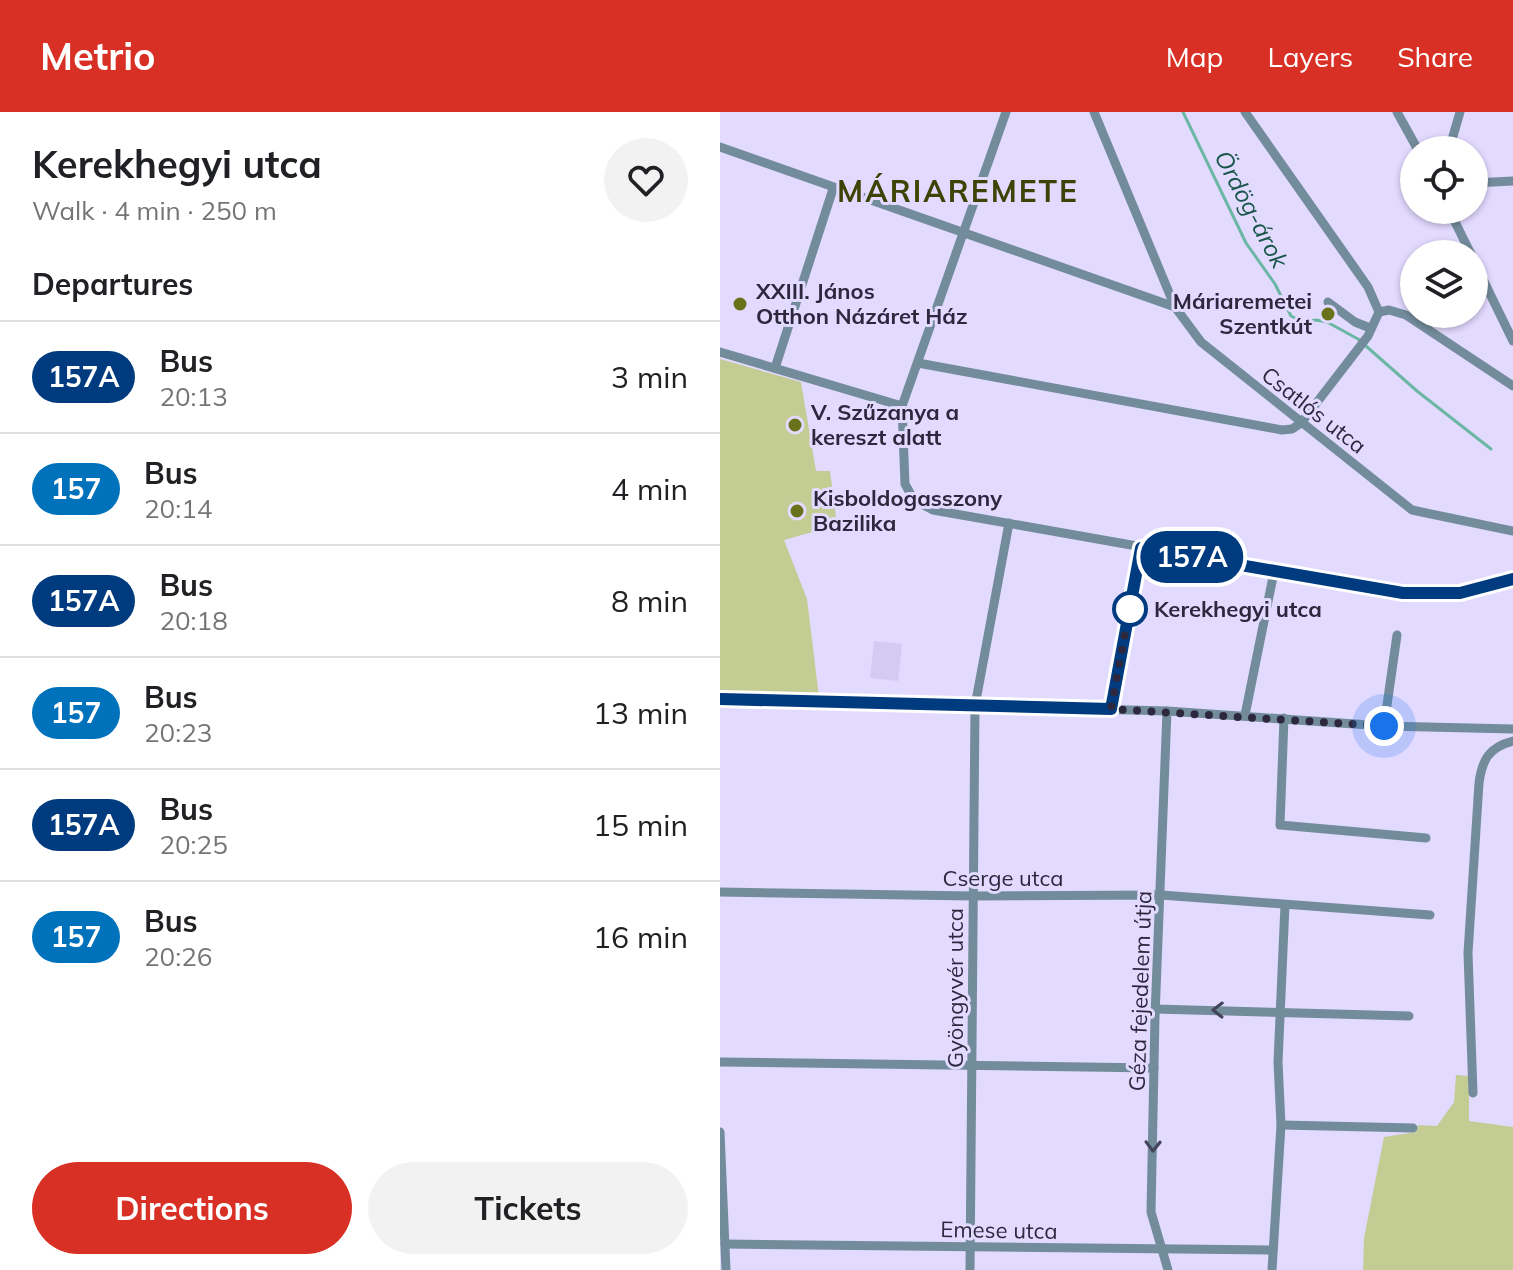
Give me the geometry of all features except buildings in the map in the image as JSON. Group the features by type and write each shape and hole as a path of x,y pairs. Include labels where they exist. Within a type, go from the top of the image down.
{"street":[{"path":"1006,112 902,406 905,484 914,500 933,510 1403,593 1470,592 1513,579"},
{"name":"Csatlós utca","path":"1094,112 1175,307 1201,342 1412,510 1513,531"},
{"path":"1245,112 1368,287 1379,312"},
{"path":"1397,112 1410,136"},
{"path":"1453,136 1460,112"},
{"path":"720,147 1175,307"},
{"path":"1488,182 1513,181"},
{"path":"775,368 833,189"},
{"path":"1488,290 1513,341"},
{"path":"1328,302 1369,332"},
{"path":"1379,312 1389,310 1406,315 1513,386"},
{"path":"918,363 1282,430 1292,429 1301,423 1356,352 1379,312"},
{"path":"720,352 902,406"},
{"name":"Gyöngyvér utca","path":"970,1270 975,706 1009,523"},
{"path":"1111,709 1141,548"},
{"path":"1245,715 1274,572"},
{"path":"1384,726 1397,635"},
{"path":"720,699 1167,711 1384,726 1513,729"},
{"name":"Géza fejedelem útja","path":"1167,711 1155,1009 1151,1212 1168,1270"},
{"path":"1284,718 1280,825 1426,838"},
{"path":"1473,1093 1468,941 1479,783 1485,757 1493,749 1513,741"},
{"name":"Cserge utca","path":"720,892 1161,895 1430,915"},
{"path":"1272,1270 1281,1125 1278,1062 1285,905"},
{"path":"1155,1009 1409,1016"},
{"path":"720,1062 1154,1068"},
{"path":"1281,1125 1413,1128"},
{"path":"720,1132 726,1270"},
{"name":"Emese utca","path":"725,1244 1273,1250"}],"shaded area":[{"path":"874,641 902,644 898,681 870,678"}],"green space":[{"path":"720,359 801,382 816,471 830,471 837,525 784,540 807,599 819,697 720,696"},
{"path":"1456,1075 1469,1076 1469,1121 1513,1127 1513,1270 1363,1270 1364,1238 1384,1137 1416,1132 1418,1125 1437,1126 1454,1102"}],"waterway":[{"name":"Ördög-árok","path":"1183,112 1246,243 1275,284 1291,316 1303,322 1327,322 1358,339 1417,391 1491,449"}],"bus line":[{"name":"157A","path":"720,699 1111,709 1141,548 1403,593 1460,593 1513,579"}],"place":[{"name":"XXIII. János Otthon Názáret Ház","path":"740,304"},
{"name":"Máriaremetei Szentkút","path":"1328,314"},
{"name":"V. Szűzanya a kereszt alatt","path":"795,425"},
{"name":"Kisboldogasszony Bazilika","path":"797,511"},
{"name":"Kerekhegyi utca","path":"1130,609"}],"district":[{"name":"MÁRIAREMETE","path":"958,191"}],"route":[{"path":"1130,609 1131,601 1111,709 1384,726"}]}
